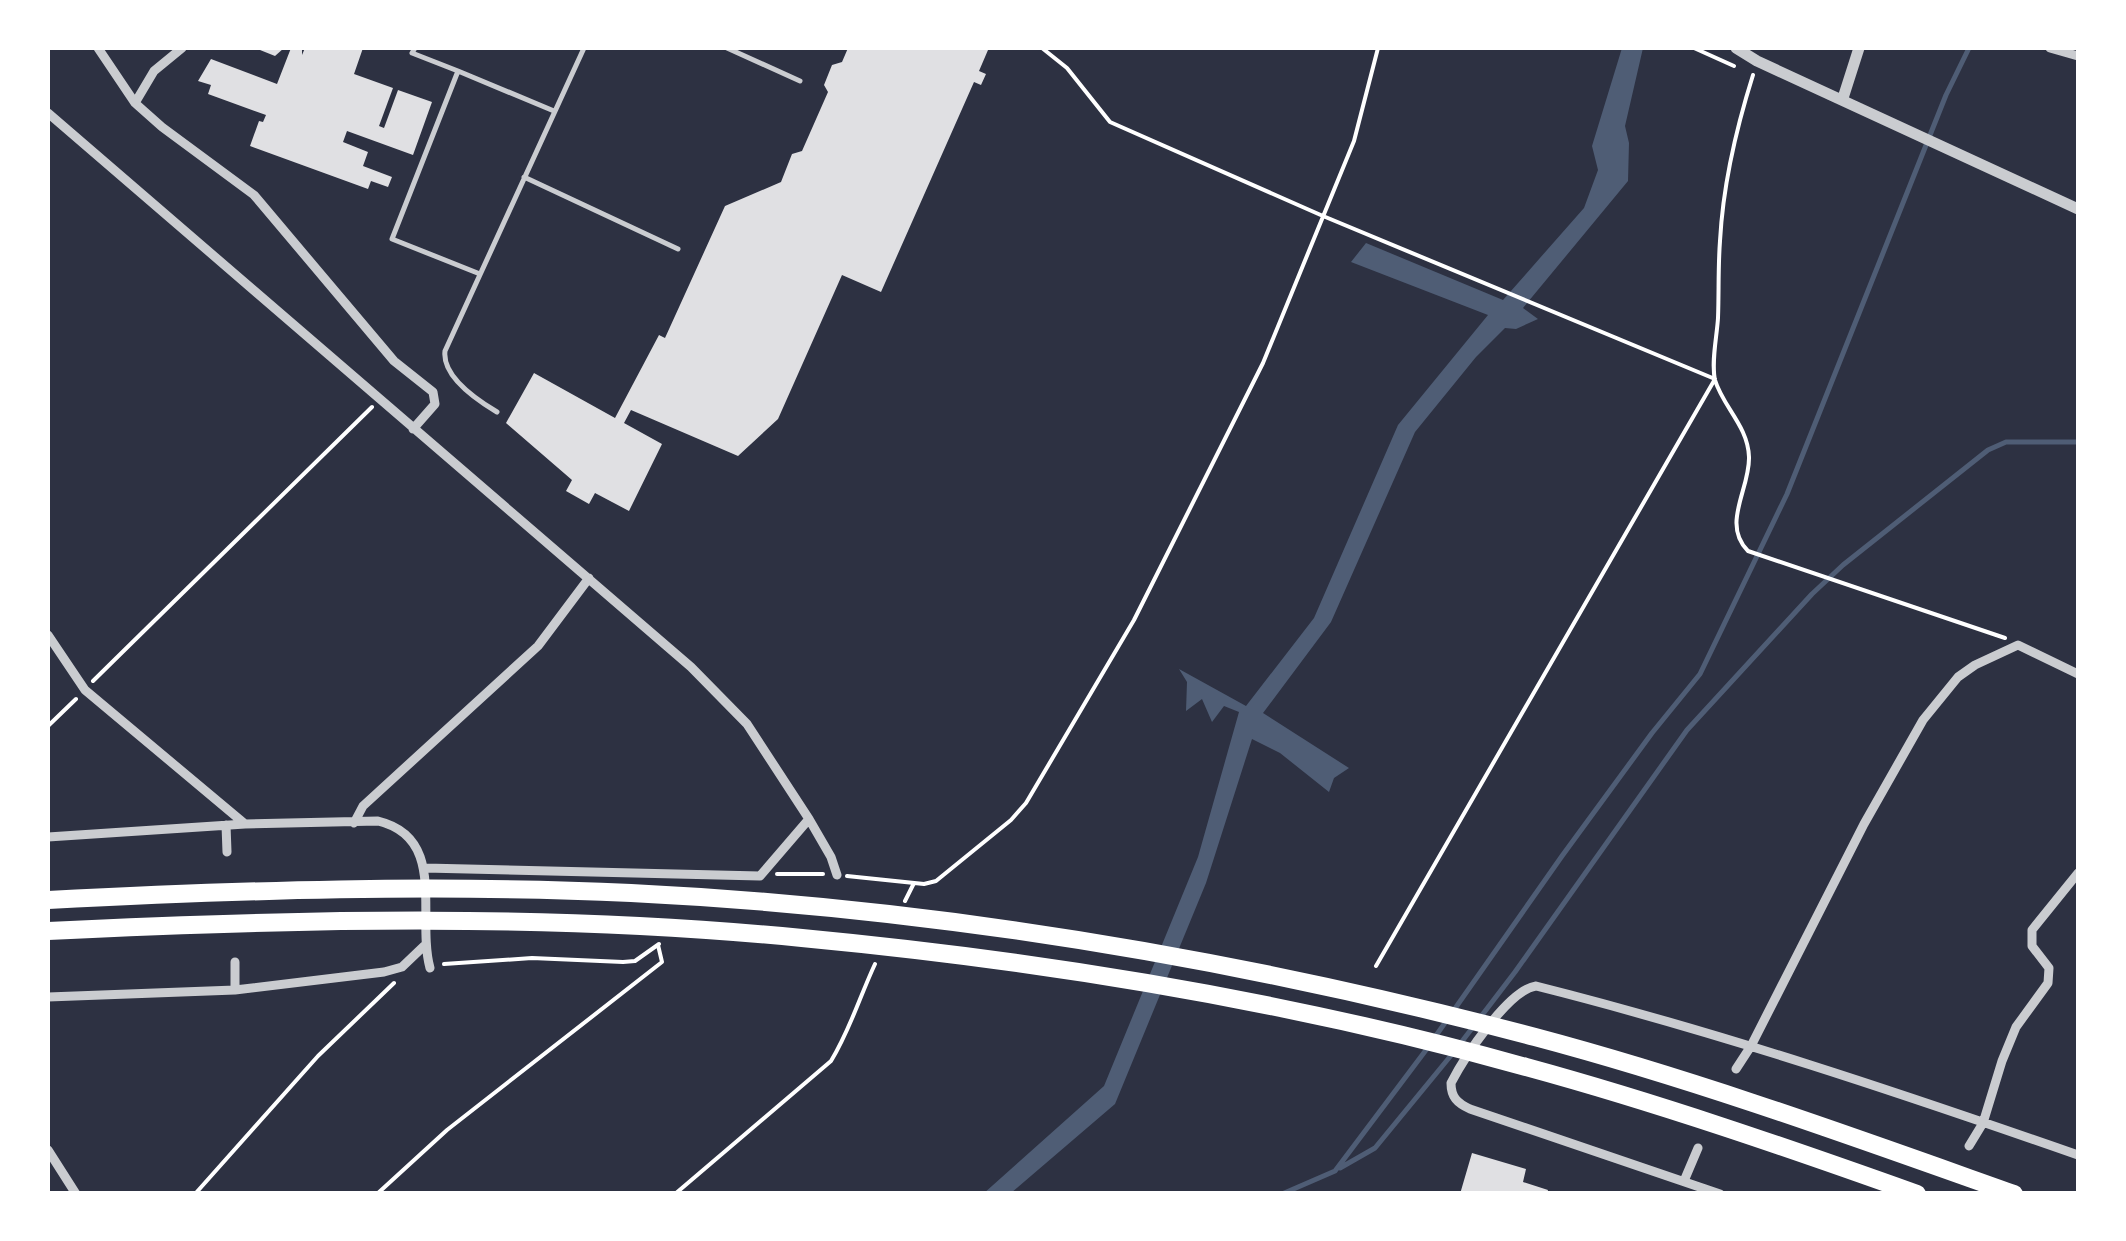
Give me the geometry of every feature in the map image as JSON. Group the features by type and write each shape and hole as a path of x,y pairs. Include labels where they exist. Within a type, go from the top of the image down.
{"highway":[{"path":"48,900 413,888 632,893 941,920 1105,944 1281,977 1534,1037 1817,1125 2014,1194"},
{"path":"48,932 413,920 629,926 798,937 935,952 1098,975 1275,1008 1526,1067 1807,1154 1917,1194"}],"street":[{"path":"98,48 136,103 254,195 394,361 433,392 435,404 412,429"},
{"path":"136,103 154,71 182,48"},
{"path":"1736,48 2078,209"},
{"path":"1843,98 1859,48"},
{"path":"2050,48 2078,56"},
{"path":"48,113 691,667 747,724 831,857 837,875"},
{"path":"354,823 363,806 538,646 589,578"},
{"path":"48,636 85,690 245,824"},
{"path":"1736,1069 1752,1046 1864,824 1923,720 1958,678 1975,665 2018,645 2078,674"},
{"path":"425,868 760,876 808,819"},
{"path":"48,837 245,824 393,824 416,845 425,868 424,946 430,968"},
{"path":"226,825 227,852"},
{"path":"1969,1146 1983,1122 2009,1043 2050,978 2049,968 2032,946 2032,930 2078,873"},
{"path":"48,997 235,990 384,972 402,967 424,946"},
{"path":"235,962 235,990"},
{"path":"1720,1194 1470,1109 1458,1103 1451,1083 1501,1013 1523,988 1536,986 1752,1046 2078,1155"},
{"path":"1684,1181 1698,1148"},
{"path":"48,1150 76,1194"}],"lane":[{"path":"414,48 412,53 554,112"},
{"path":"497,412 447,369 445,351 584,48"},
{"path":"727,48 800,81"},
{"path":"458,71 392,239 480,274"},
{"path":"524,177 678,249"}],"path":[{"path":"1042,48 1067,68 1110,122 1323,216 1715,379 1743,430 1749,450 1736,531 1748,551 1992,632 2018,645"},
{"path":"760,876 837,875 924,884 936,881 1011,820 1039,785 1134,620 1264,363 1354,141 1378,48"},
{"path":"1694,48 1744,70"},
{"path":"1376,966 1715,379 1720,239 1727,177 1753,75"},
{"path":"48,726 379,400"},
{"path":"430,968 487,959 636,961 672,935"},
{"path":"377,1194 447,1130 662,962 658,945"},
{"path":"195,1194 318,1056 396,982"},
{"path":"675,1194 831,1061 847,1035 858,1000"}],"water":[{"path":"1622,48 1643,48 1625,126 1629,143 1628,181 1523,308 1538,319 1516,329 1505,328 1415,432 1331,622 1263,713 1349,768 1334,778 1329,792 1280,753 1252,739 1206,883 1115,1104 1011,1193 983,1194 1104,1086 1198,857 1239,712 1224,706 1212,722 1202,699 1186,711 1187,682 1179,669 1246,706 1314,618 1398,425 1488,315 1351,262 1366,243 1503,300 1584,208 1598,170 1592,146"}],"building":[{"path":"261,48 284,48 275,56"},
{"path":"291,48 302,48 302,55 305,48 363,48 354,74 393,88 379,126 384,128 398,90 432,102 413,155 347,131 343,142 368,152 363,166 392,177 388,187 371,181 368,189 250,146 259,121 263,122 266,115 208,94 211,85 198,81 211,59 277,84"},
{"path":"848,48 988,50 979,71 986,74 981,85 974,82 881,292 842,275 778,419 738,456 631,410 624,423 662,444 629,511 595,493 589,504 566,491 572,480 506,423 534,373 615,418 659,335 665,338 725,206 781,182 792,154 802,151 828,92 824,85 832,65 842,62"},
{"path":"1472,1153 1526,1169 1523,1182 1548,1190 1547,1194 1460,1194"}],"waterway":[{"path":"1435,1037 1562,856 1700,674 1787,494 1946,95 1969,48"},
{"path":"1460,1044 1687,730 1812,594 1988,450 2006,442 2078,442"},
{"path":"1282,1194 1335,1171 1429,1046"},
{"path":"1340,1168 1375,1148 1453,1053"}]}
